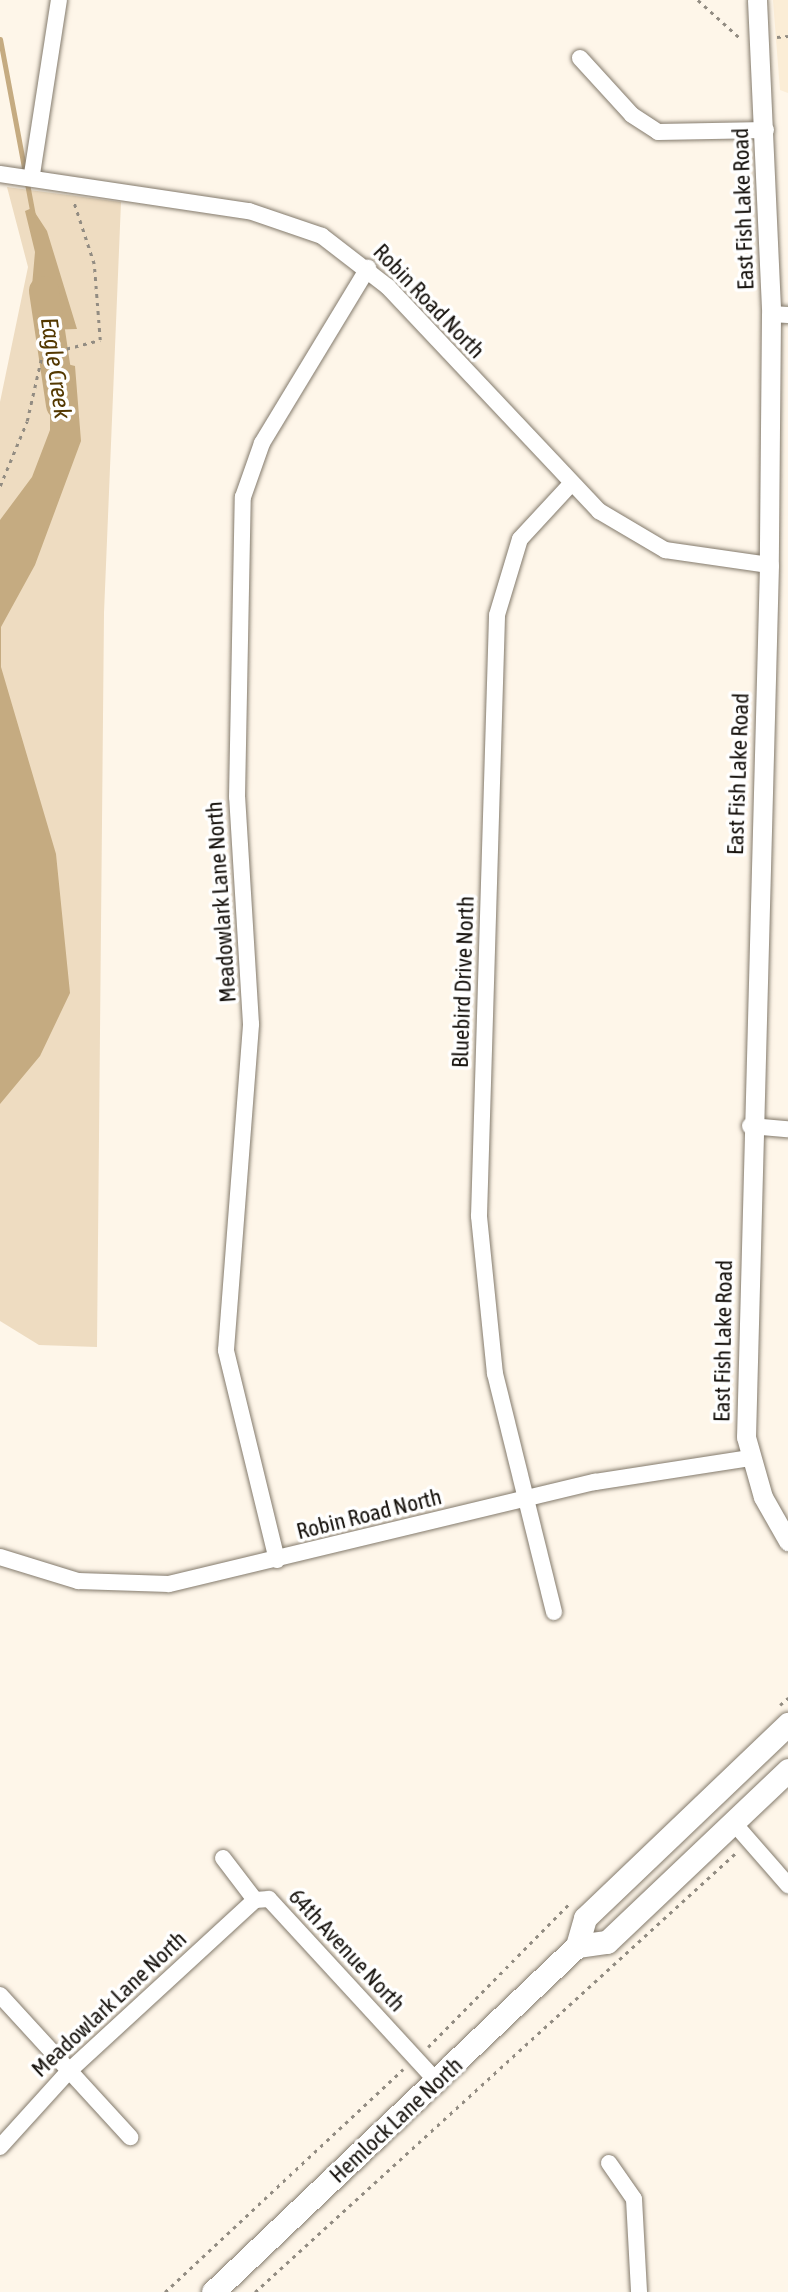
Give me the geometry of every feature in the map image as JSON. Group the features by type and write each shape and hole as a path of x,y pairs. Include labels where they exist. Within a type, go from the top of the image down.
{"main road":[{"name":"Hemlock Lane North","path":"212,2292 577,1946 584,1918 788,1724"},
{"path":"577,1946 607,1942 788,1770"}],"street":[{"path":"32,174 59,0"},
{"name":"East Fish Lake Road","path":"757,0 779,315 750,1126 750,1458 788,1541"},
{"path":"580,58 632,116 658,132 766,130"},
{"name":"Robin Road North","path":"0,174 32,174 288,221 368,268 569,486 629,532 665,550 769,565"},
{"name":"Meadowlark Lane North","path":"276,1560 226,1350 251,1024 237,797 243,497 262,443 368,268"},
{"name":"Bluebird Drive North","path":"554,1612 495,1374 480,1259 497,615 520,539 569,486"},
{"path":"750,1126 788,1129"},
{"name":"Robin Road North","path":"0,1558 78,1581 122,1586 169,1584 653,1470 750,1458"},
{"path":"733,1822 788,1885"},
{"name":"64th Avenue North","path":"223,1858 255,1900 269,1899 437,2081"},
{"name":"Meadowlark Lane North","path":"0,2147 69,2071 255,1900"},
{"path":"0,1995 130,2137"},
{"path":"609,2163 634,2199 639,2292"}],"path":[{"path":"698,0 736,37 761,38"},
{"path":"0,486 27,421 37,364 42,355 100,340 94,264 67,180"},
{"path":"254,2292 748,1841"},
{"path":"165,2292 403,2069"}],"shaded area":[{"path":"773,0 788,0 788,93 780,90"},
{"path":"7,187 121,202 104,613 97,1347 39,1345 0,1321 0,402 28,267"}],"water":[{"path":"32,208 47,231 77,329 43,330 32,286 35,252 25,211"},
{"path":"67,364 75,366 81,441 35,565 1,627 1,667 56,854 70,993 40,1056 0,1104 0,520 32,477 50,430 50,368"}],"waterway":[{"name":"Eagle Creek","path":"0,39 33,215"},
{"name":"Eagle Creek","path":"44,291 61,405"}]}
